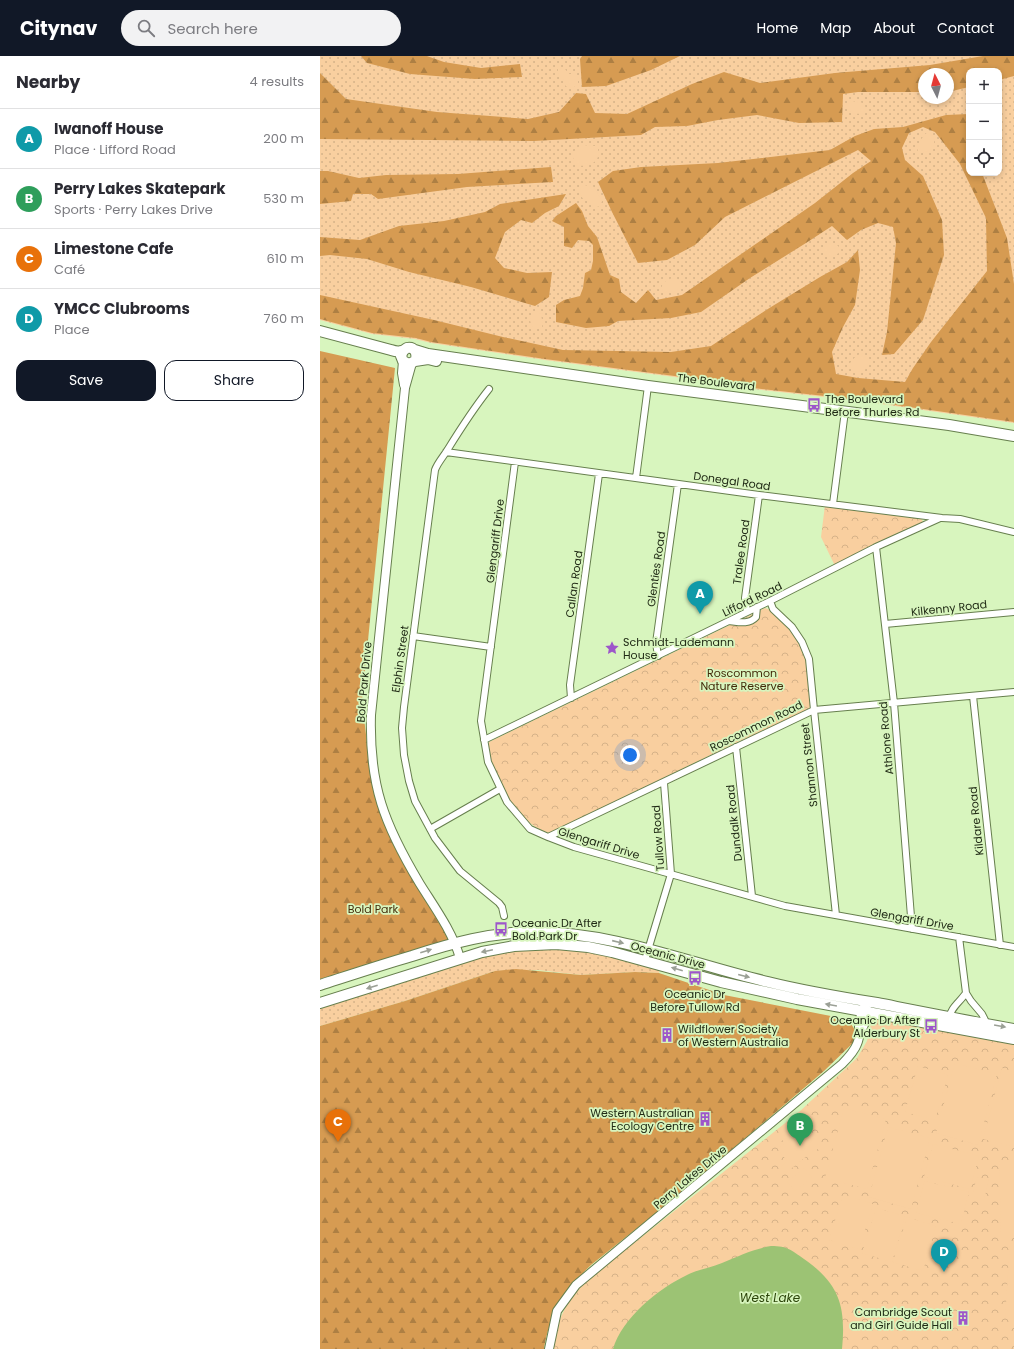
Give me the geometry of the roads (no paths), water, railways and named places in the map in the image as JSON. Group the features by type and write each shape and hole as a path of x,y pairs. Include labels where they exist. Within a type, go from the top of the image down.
{"main road":[{"name":"The Boulevard","path":"320,331 391,350 407,359"},
{"name":"The Boulevard","path":"320,336 407,359 449,361 845,414 979,429 1014,436"},
{"name":"The Boulevard","path":"407,359 408,348 428,354 647,388"},
{"name":"The Boulevard","path":"845,414 1014,441"},
{"name":"Oceanic Drive","path":"320,985 456,942 493,935 529,932 590,936 768,982 949,1017 1014,1039"},
{"name":"Oceanic Drive","path":"320,1004 482,952 514,946 556,944 588,947 645,960 749,989 952,1028 1014,1029"}],"street":[{"name":"Bold Park Drive","path":"407,359 371,715 370,741 372,762 385,817 406,860 456,942 460,958"},
{"path":"636,478 647,388"},
{"name":"Elphin Street","path":"489,389 437,464 433,477 402,728 403,748 414,796 430,829 453,863 466,876 499,903 504,916"},
{"path":"833,504 845,414"},
{"name":"Donegal Road","path":"446,452 759,495 960,519 1014,532"},
{"name":"Glengariff Drive","path":"515,462 481,721 488,762 500,789 507,802 530,829 574,847 785,906 1014,947"},
{"name":"Callan Road","path":"571,698 570,685 600,474"},
{"name":"Glenties Road","path":"658,656 656,643 678,484"},
{"name":"Tralee Road","path":"747,612 745,598 759,495"},
{"name":"Lifford Road","path":"484,740 770,601 876,547 942,518"},
{"name":"Athlone Road","path":"876,547 894,703 912,929"},
{"name":"Shannon Street","path":"770,601 773,609 792,627 802,642 809,659 836,915"},
{"path":"729,621 752,621 756,617 757,607"},
{"name":"Kilkenny Road","path":"885,624 1014,612"},
{"path":"413,636 491,647"},
{"name":"Roscommon Road","path":"548,837 664,783 814,710 1014,692"},
{"name":"Kildare Road","path":"973,696 1000,945"},
{"name":"Dundalk Road","path":"736,747 752,896"},
{"name":"Tullow Road","path":"645,960 671,874 664,783"},
{"path":"430,829 500,789"},
{"path":"959,937 966,993 985,1020 981,1028"},
{"path":"952,1028 949,1017 951,1011 966,993"},
{"path":"841,997 858,1004 865,1011 879,1004"},
{"name":"Perry Lakes Drive","path":"549,1349 557,1311 576,1285 842,1064 852,1053 858,1043 861,1031 866,1022 867,1016 865,1011"}],"water":[{"name":"West Lake","path":"771,1246 789,1249 796,1253 816,1268 833,1287 838,1298 843,1321 842,1349 613,1349 624,1326 633,1315 665,1288 691,1273 718,1265 752,1251"}],"place":[{"name":"The Boulevard Before Thurles Rd","path":"814,405"},
{"name":"Iwanoff House","path":"700,614"},
{"name":"Schmidt-Lademann House","path":"612,648"},
{"name":"Oceanic Dr After Bold Park Dr","path":"501,929"},
{"name":"Oceanic Dr Before Tullow Rd","path":"695,978"},
{"name":"Oceanic Dr After Alderbury St","path":"931,1026"},
{"name":"Wildflower Society of Western Australia","path":"667,1035"},
{"name":"Western Australian Ecology Centre","path":"705,1119"},
{"name":"Limestone Cafe","path":"338,1142"},
{"name":"Perry Lakes Skatepark","path":"800,1146"},
{"name":"YMCC Clubrooms","path":"944,1272"},
{"name":"Cambridge Scout and Girl Guide Hall","path":"963,1318"}],"park label":[{"name":"Roscommon Nature Reserve","path":"742,679"},
{"name":"Bold Park","path":"373,909"}]}
